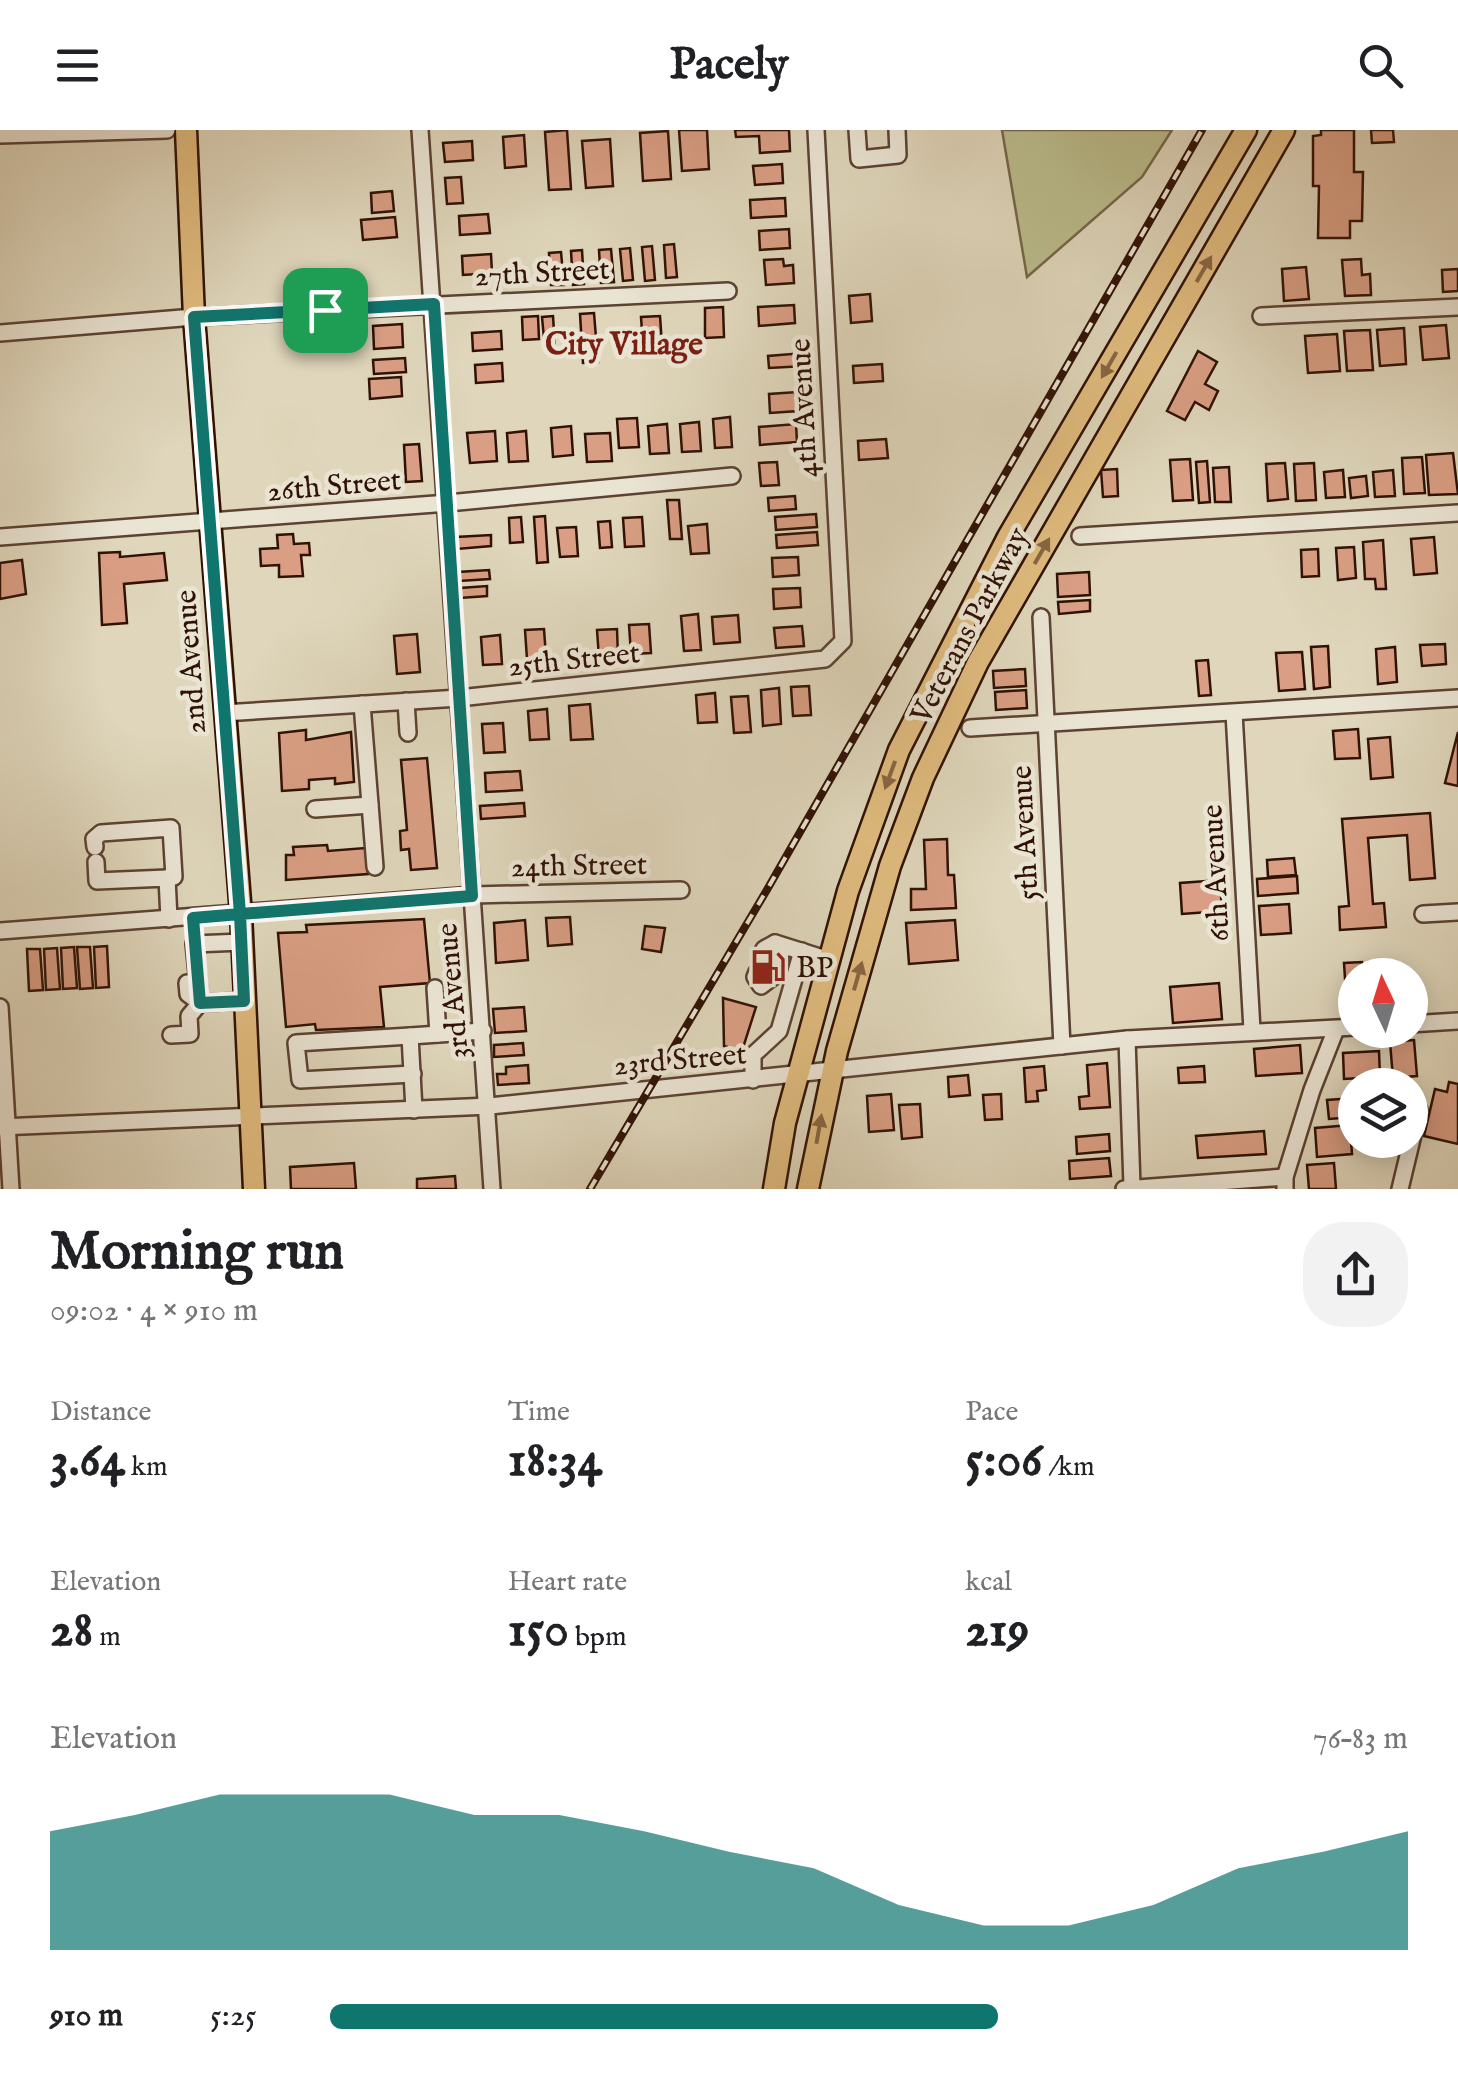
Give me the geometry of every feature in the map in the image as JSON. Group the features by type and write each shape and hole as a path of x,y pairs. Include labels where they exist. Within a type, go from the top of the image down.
{"main road":[{"name":"2nd Avenue","path":"186,130 194,317 242,942 254,1189"},
{"name":"Veterans Parkway","path":"774,1189 798,1075 848,892 899,750 963,620 1246,130"},
{"name":"Veterans Parkway","path":"808,1189 831,1070 890,866 956,706 1284,130"}],"street":[{"path":"0,135 166,130"},
{"name":"3rd Avenue","path":"420,130 490,1106 492,1189"},
{"name":"4th Avenue","path":"809,662 826,659 843,641 816,130"},
{"path":"858,130 859,159 898,155 897,130"},
{"name":"27th Street","path":"0,333 194,317 728,291"},
{"path":"1262,316 1458,307"},
{"name":"26th Street","path":"0,538 732,476"},
{"path":"1080,536 1458,513"},
{"name":"5th Avenue","path":"1041,617 1062,1046"},
{"name":"25th Street","path":"224,713 459,698 809,662"},
{"path":"970,728 1458,698"},
{"path":"406,701 408,733"},
{"path":"362,704 375,867"},
{"name":"6th Avenue","path":"1234,714 1252,1030"},
{"path":"315,809 370,805"},
{"path":"171,828 174,877 167,878 97,881 94,839 101,833 171,828"},
{"path":"167,878 169,919"},
{"name":"24th Street","path":"0,931 472,896 681,890"},
{"path":"1424,914 1458,912"},
{"path":"171,1036 190,1034 188,1016 200,1003 193,918"},
{"path":"194,944 242,942"},
{"path":"789,994 766,971 764,949 775,943 829,960"},
{"path":"194,944 186,958 188,994 200,1003 244,1001"},
{"path":"754,1080 752,1055 779,1031 802,951"},
{"path":"435,988 438,1034"},
{"path":"0,1007 10,1189"},
{"path":"1428,1023 1458,1021"},
{"path":"1127,1040 1128,1188 1285,1183 1312,1090 1336,1028"},
{"name":"23rd Street","path":"4,1127 490,1106 1127,1040 1336,1028"},
{"path":"413,1074 300,1080 296,1043 483,1031"},
{"path":"779,1031 809,1037"},
{"path":"410,1036 414,1110"},
{"path":"1400,1189 1407,1158"}],"green space":[{"path":"1002,130 1172,130 1142,177 1027,277"}],"building":[{"path":"567,130 571,189 549,190 545,132"},
{"path":"679,130 707,130 709,169 682,171"},
{"path":"735,130 789,130 790,151 760,153 759,136 736,137"},
{"path":"1321,130 1354,130 1354,172 1363,172 1362,221 1350,221 1350,238 1318,238 1319,186 1313,186 1313,136 1321,135"},
{"path":"1371,130 1393,130 1394,142 1372,143"},
{"path":"668,131 671,179 643,181 640,133"},
{"path":"524,135 526,166 505,168 503,137"},
{"path":"610,139 613,186 586,188 582,141"},
{"path":"472,141 473,160 445,162 443,143"},
{"path":"782,164 783,183 755,185 753,166"},
{"path":"461,177 463,203 447,204 445,178"},
{"path":"392,191 394,211 372,213 371,193"},
{"path":"785,198 786,216 751,218 750,200"},
{"path":"488,214 490,233 460,235 459,216"},
{"path":"395,217 397,237 363,240 361,220"},
{"path":"789,229 790,248 760,250 759,231"},
{"path":"674,244 677,277 666,278 664,245"},
{"path":"652,246 655,280 645,281 642,247"},
{"path":"630,248 633,280 623,281 620,249"},
{"path":"611,249 614,282 601,283 599,250"},
{"path":"582,250 584,284 573,285 571,251"},
{"path":"561,252 564,285 551,285 549,253"},
{"path":"491,254 492,273 463,275 462,256"},
{"path":"783,259 784,266 793,265 794,283 766,285 764,260"},
{"path":"1361,259 1362,275 1370,274 1371,295 1345,296 1342,260"},
{"path":"1306,267 1309,299 1284,301 1282,269"},
{"path":"1458,269 1458,291 1443,292 1442,270"},
{"path":"870,294 872,321 851,323 849,296"},
{"path":"794,305 795,323 759,326 758,307"},
{"path":"723,307 724,337 705,338 705,308"},
{"path":"594,313 598,362 583,363 580,314"},
{"path":"538,316 539,339 523,340 522,317"},
{"path":"553,316 555,348 545,349 542,317"},
{"path":"660,316 662,345 643,346 641,317"},
{"path":"402,324 403,347 374,349 373,326"},
{"path":"1446,325 1449,358 1423,360 1420,327"},
{"path":"1404,328 1406,364 1380,366 1377,330"},
{"path":"1370,330 1373,370 1347,371 1344,331"},
{"path":"501,331 502,349 473,351 472,333"},
{"path":"1337,334 1340,371 1308,373 1305,336"},
{"path":"1198,351 1217,362 1205,384 1218,391 1209,410 1195,402 1185,420 1167,411"},
{"path":"804,353 805,366 769,368 768,356"},
{"path":"405,358 406,372 374,374 373,360"},
{"path":"502,363 503,381 476,383 475,365"},
{"path":"882,364 883,381 854,383 853,366"},
{"path":"401,377 402,396 370,399 369,379"},
{"path":"797,392 798,411 770,413 769,394"},
{"path":"730,417 732,447 715,448 713,419"},
{"path":"637,418 639,447 619,448 617,419"},
{"path":"699,422 701,451 682,452 680,424"},
{"path":"667,424 669,453 650,454 648,426"},
{"path":"796,424 797,442 760,445 759,427"},
{"path":"571,426 573,455 553,457 551,428"},
{"path":"495,431 497,461 470,463 467,433"},
{"path":"526,431 528,461 509,462 507,433"},
{"path":"610,433 612,461 587,462 585,434"},
{"path":"886,439 888,458 859,460 858,441"},
{"path":"419,444 422,481 406,482 404,445"},
{"path":"1453,453 1458,494 1429,495 1426,455"},
{"path":"1422,457 1425,493 1404,494 1402,458"},
{"path":"1190,459 1193,500 1173,501 1170,460"},
{"path":"1207,461 1210,502 1199,503 1196,462"},
{"path":"777,462 779,485 761,486 759,463"},
{"path":"1285,463 1288,499 1268,501 1266,464"},
{"path":"1314,463 1316,500 1296,501 1294,464"},
{"path":"1229,467 1231,502 1215,502 1213,468"},
{"path":"1117,469 1118,496 1103,497 1101,470"},
{"path":"1343,470 1345,497 1326,498 1324,472"},
{"path":"1393,470 1395,496 1375,497 1373,472"},
{"path":"1366,476 1368,496 1351,498 1349,478"},
{"path":"795,496 796,509 769,511 768,498"},
{"path":"667,500 679,500 682,539 670,539"},
{"path":"816,514 817,527 776,530 775,517"},
{"path":"545,516 548,562 537,563 534,517"},
{"path":"521,517 523,542 510,543 509,518"},
{"path":"642,517 644,546 625,547 623,518"},
{"path":"610,521 612,547 600,548 598,522"},
{"path":"707,524 709,553 691,554 688,526"},
{"path":"576,527 578,556 560,557 557,528"},
{"path":"817,532 818,545 777,548 776,535"},
{"path":"293,534 294,544 309,543 310,555 301,555 303,576 279,577 279,565 261,566 260,549 278,548 277,535"},
{"path":"491,535 491,546 457,549 456,537"},
{"path":"1434,537 1437,573 1414,575 1411,539"},
{"path":"1383,540 1386,589 1376,589 1375,579 1365,579 1363,542"},
{"path":"1354,547 1356,578 1338,580 1336,548"},
{"path":"1318,549 1319,576 1302,577 1301,550"},
{"path":"120,552 120,557 164,553 167,580 124,584 127,623 102,625 99,553"},
{"path":"798,557 799,575 773,577 772,558"},
{"path":"22,560 26,594 0,599 0,563"},
{"path":"489,570 490,579 459,581 458,572"},
{"path":"1089,572 1090,595 1058,597 1057,574"},
{"path":"487,586 487,596 460,598 460,588"},
{"path":"800,588 801,607 774,609 773,589"},
{"path":"1090,600 1090,611 1059,614 1058,602"},
{"path":"698,614 701,650 684,651 681,616"},
{"path":"738,615 740,642 714,644 712,617"},
{"path":"649,624 651,653 631,654 629,625"},
{"path":"802,626 804,646 776,648 774,628"},
{"path":"544,629 546,657 527,659 525,630"},
{"path":"617,629 618,657 599,658 597,630"},
{"path":"417,634 420,672 397,674 394,636"},
{"path":"500,635 502,664 483,665 481,637"},
{"path":"1445,644 1446,664 1422,666 1420,645"},
{"path":"1328,646 1330,687 1314,689 1311,647"},
{"path":"1395,647 1397,682 1378,684 1376,649"},
{"path":"1302,652 1305,689 1279,691 1276,653"},
{"path":"1208,660 1211,695 1199,696 1196,661"},
{"path":"1025,669 1026,686 994,688 993,671"},
{"path":"809,686 811,715 793,716 791,687"},
{"path":"779,688 781,724 763,726 761,690"},
{"path":"1026,690 1027,708 996,710 995,692"},
{"path":"715,693 717,722 698,723 696,695"},
{"path":"748,696 751,732 734,733 731,697"},
{"path":"590,704 593,739 571,740 569,706"},
{"path":"547,709 549,739 530,740 528,711"},
{"path":"503,723 505,752 484,753 482,724"},
{"path":"1358,729 1360,758 1335,759 1333,731"},
{"path":"306,730 306,740 351,732 354,782 335,784 335,778 309,780 309,789 282,791 279,733"},
{"path":"1458,732 1458,786 1445,783"},
{"path":"1390,737 1393,777 1371,779 1368,739"},
{"path":"427,758 437,868 411,870 409,849 401,850 400,831 407,830 401,760"},
{"path":"520,771 522,790 486,792 485,773"},
{"path":"524,803 525,816 481,819 480,806"},
{"path":"1430,813 1435,878 1410,880 1407,835 1368,838 1373,904 1384,903 1386,927 1340,930 1339,907 1349,906 1342,819"},
{"path":"947,839 948,875 954,875 956,908 911,910 911,889 926,889 924,840"},
{"path":"327,845 328,851 365,848 368,874 286,880 286,855 294,855 293,847"},
{"path":"1294,858 1296,875 1268,877 1267,860"},
{"path":"1297,876 1298,893 1258,896 1257,879"},
{"path":"1220,880 1222,911 1182,914 1180,883"},
{"path":"1289,904 1291,933 1261,935 1259,906"},
{"path":"570,917 572,944 548,946 546,918"},
{"path":"424,919 430,983 380,987 384,1027 286,1027 278,933 307,932 306,925"},
{"path":"525,920 528,960 496,963 494,923"},
{"path":"955,920 958,960 909,964 906,923"},
{"path":"645,926 665,928 661,952 642,949"},
{"path":"107,946 109,987 96,988 94,947"},
{"path":"74,947 77,988 63,989 61,948"},
{"path":"77,947 90,947 93,988 80,989"},
{"path":"57,948 60,989 46,990 44,949"},
{"path":"27,949 40,949 43,990 29,991"},
{"path":"1219,983 1222,1019 1173,1023 1170,987"},
{"path":"723,998 756,1007 742,1051 724,1046"},
{"path":"524,1007 526,1031 495,1033 493,1009"},
{"path":"523,1043 524,1055 494,1057 494,1045"},
{"path":"1300,1045 1302,1073 1256,1076 1254,1049"},
{"path":"1390,1048 1415,1048 1416,1068 1392,1068"},
{"path":"1379,1051 1380,1068 1344,1068 1343,1053"},
{"path":"1107,1063 1110,1107 1080,1109 1079,1097 1089,1096 1087,1065"},
{"path":"528,1065 529,1083 498,1085 497,1074 506,1074 506,1067"},
{"path":"1044,1066 1046,1090 1037,1091 1038,1101 1026,1102 1024,1068"},
{"path":"1204,1066 1205,1082 1179,1083 1178,1068"},
{"path":"968,1075 970,1095 949,1097 948,1077"},
{"path":"1449,1082 1458,1084 1458,1144 1428,1137 1435,1089 1447,1092"},
{"path":"891,1094 894,1130 869,1132 867,1096"},
{"path":"1001,1094 1002,1119 985,1120 983,1095"},
{"path":"1338,1099 1338,1118 1329,1119 1327,1100"},
{"path":"920,1104 922,1137 902,1139 899,1105"},
{"path":"1338,1126 1338,1155 1317,1157 1315,1128"},
{"path":"1264,1131 1266,1154 1198,1158 1196,1136"},
{"path":"1109,1134 1110,1151 1077,1154 1076,1137"},
{"path":"1109,1158 1111,1176 1070,1179 1069,1161"},
{"path":"354,1163 356,1189 291,1189 290,1167"},
{"path":"1334,1163 1336,1189 1309,1189 1307,1165"},
{"path":"455,1176 456,1189 417,1189 417,1179"}],"railway":[{"path":"590,1189 768,888 1202,130"}],"place":[{"name":"BP","path":"768,967"}],"district":[{"name":"City Village","path":"624,343"}],"route":[{"path":"325,310 194,317 240,914 193,918 200,1003 244,1001 240,914 472,896 434,304 325,310"}]}
